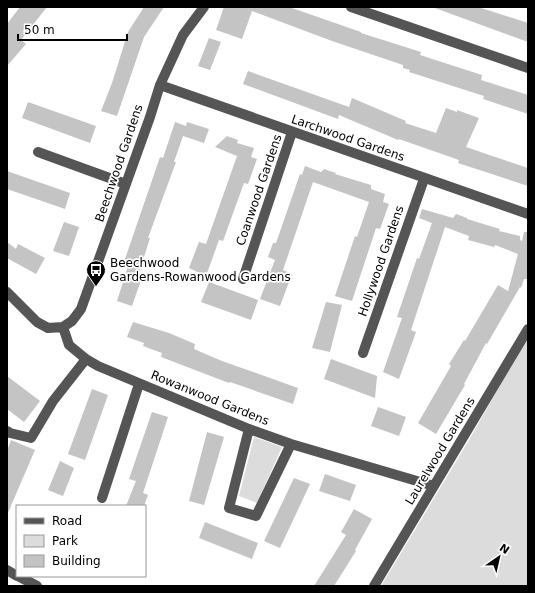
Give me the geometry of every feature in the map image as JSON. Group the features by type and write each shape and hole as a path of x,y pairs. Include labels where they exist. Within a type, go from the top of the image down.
{"street":[{"name":"Beechwood Gardens","path":"63,327 72,321 81,309 150,117 160,85 183,35 204,7"},
{"path":"351,7 528,68"},
{"name":"Larchwood Gardens","path":"160,85 424,179 528,214"},
{"name":"Coanwood Gardens","path":"242,279 292,132"},
{"path":"38,152 126,184"},
{"name":"Hollywood Gardens","path":"363,353 424,179"},
{"path":"7,292 37,322 48,328 63,327"},
{"name":"Rowanwood Gardens","path":"63,327 69,345 86,359 98,366 139,384 249,429 291,444 434,486"},
{"name":"Laurelwood Gardens","path":"374,586 528,329"},
{"path":"7,430 10,433 30,438 54,401 86,359"},
{"path":"102,498 139,384"},
{"path":"249,429 229,508 256,516 291,444"},
{"path":"7,570 16,576"},
{"path":"21,580 37,586"}],"green space":[{"path":"528,336 528,586 381,586 469,440"},
{"path":"254,437 282,447 257,503 239,496"}],"building":[{"path":"20,7 47,7 21,40 26,44 7,66 7,24"},
{"path":"144,7 164,7 144,37 117,116 101,111 112,83 128,32"},
{"path":"224,7 289,7 361,33 421,52 420,55 482,75 481,80 528,95 528,114 483,99 484,96 409,72 410,70 403,68 403,65 332,41 252,11 242,39 216,30"},
{"path":"478,7 528,23 528,42 435,8"},
{"path":"209,38 221,42 210,70 198,66"},
{"path":"248,71 349,107 352,98 406,121 405,123 436,133 446,108 457,112 457,110 479,118 466,147 528,168 528,186 458,163 459,160 399,139 398,140 339,115 338,119 243,84"},
{"path":"28,102 96,126 90,143 22,118"},
{"path":"175,122 186,126 187,122 209,129 204,143 183,136 174,162 176,162 148,238 150,238 138,276 142,277 132,306 117,301 129,263 124,262 160,157 163,158"},
{"path":"227,136 238,140 237,143 254,148 251,157 257,159 248,184 244,183 223,241 219,240 206,276 189,268 199,242 206,244 237,156 215,147"},
{"path":"305,166 321,172 324,169 371,185 371,189 385,194 383,202 389,204 380,229 376,228 352,301 335,296 355,236 357,237 369,202 313,182 283,270 292,274 280,306 260,299 275,260 268,257 273,243 276,243 300,174 302,175"},
{"path":"7,171 70,193 65,209 7,189"},
{"path":"422,209 453,218 456,214 500,229 499,231 520,236 520,240 522,241 524,232 528,232 528,279 524,279 521,288 520,287 487,344 486,343 464,384 465,385 436,434 418,423 451,366 449,364 464,340 465,341 498,285 508,291 518,254 495,245 494,247 468,240 469,236 445,227 411,330 416,332 399,379 383,372 402,318 397,317 417,258 419,259 432,223 419,218"},
{"path":"64,222 79,227 69,256 53,251"},
{"path":"7,242 16,249 18,244 45,258 36,274 7,258"},
{"path":"209,282 258,300 251,320 201,302"},
{"path":"326,302 342,305 330,352 312,348"},
{"path":"133,322 169,333 195,344 194,349 222,361 298,388 293,404 230,382 229,383 161,357 162,353 143,346 144,343 127,337"},
{"path":"331,359 377,376 375,398 324,379"},
{"path":"7,376 40,401 24,422 7,409"},
{"path":"92,389 108,395 85,460 68,454"},
{"path":"378,407 406,417 399,436 371,426"},
{"path":"152,412 168,417 143,493 148,495 144,505 126,505 136,481 129,479"},
{"path":"207,432 224,437 204,505 189,501"},
{"path":"11,440 35,450 7,515 7,451"},
{"path":"60,461 74,468 63,496 48,490"},
{"path":"325,474 356,485 350,501 319,491"},
{"path":"294,478 310,484 280,548 264,541"},
{"path":"354,509 372,519 355,550 356,551 334,586 314,586 346,535 341,532"},
{"path":"205,522 258,543 252,559 199,538"}],"place":[{"name":"Beechwood Gardens-Rowanwood Gardens","path":"96,287"}]}
